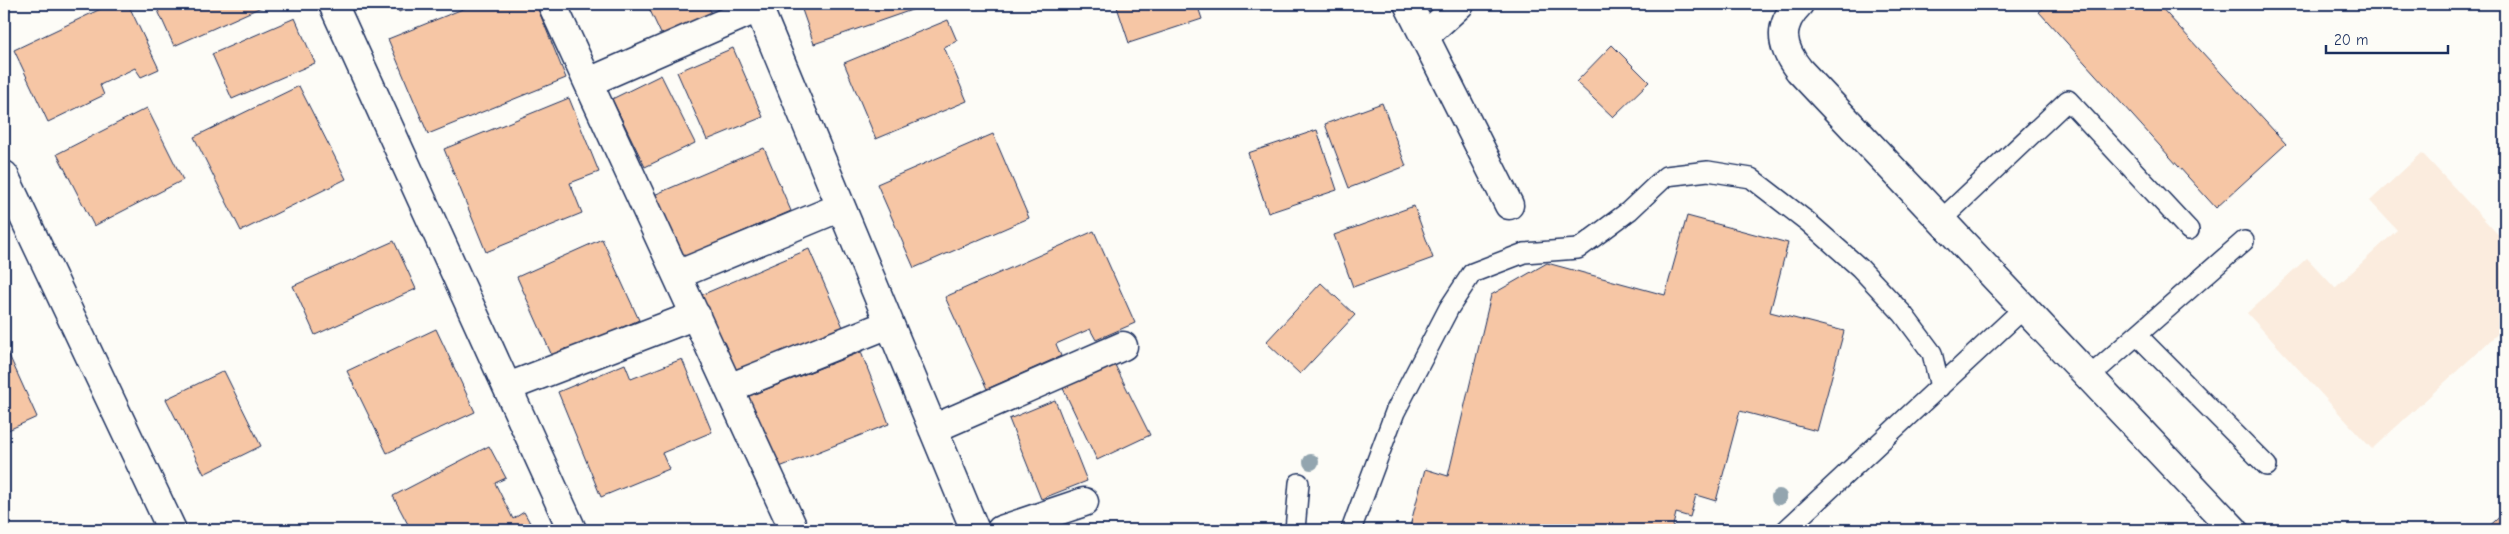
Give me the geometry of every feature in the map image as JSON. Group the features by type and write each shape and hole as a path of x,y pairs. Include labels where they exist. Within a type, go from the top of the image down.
{"street":[{"path":"333,4 572,530"},
{"path":"552,4 794,530"},
{"path":"1408,4 1509,205"},
{"path":"1425,36 1460,4"},
{"path":"1799,4 1787,21 1784,34 1784,46 1790,58 1940,220 2234,530"},
{"path":"589,82 758,6 975,530"},
{"path":"4,175 172,530"},
{"path":"677,275 841,207"},
{"path":"508,388 696,315"},
{"path":"729,388 890,324"},
{"path":"933,429 1123,346"},
{"path":"1001,530 1084,502"}],"lane":[{"path":"1940,220 2068,100 2189,230"},
{"path":"1351,530 1395,412 1449,308 1472,272 1524,253 1578,249 1629,211 1666,176 1708,171 1751,178 1794,211 1860,268 1903,314 1932,353 1940,387"},
{"path":"2089,377 2244,241"},
{"path":"1786,530 2024,308"},
{"path":"2137,335 2267,466"},
{"path":"1295,530 1299,483"}],"shaded area":[{"path":"2422,153 2505,242 2505,327 2372,449 2247,313 2307,258 2335,288 2397,230 2370,201"}],"building":[{"path":"111,4 128,4 159,69 141,77 135,68 100,85 104,95 48,122 14,50"},
{"path":"155,4 268,4 174,46"},
{"path":"396,4 416,4 399,12"},
{"path":"475,4 536,4 566,78 428,134 388,39"},
{"path":"647,4 707,4 712,14 662,36"},
{"path":"800,4 926,4 926,5 814,44"},
{"path":"1116,4 1197,4 1202,19 1129,43"},
{"path":"2049,4 2158,4 2286,144 2216,208 2039,12"},
{"path":"295,18 315,63 232,99 212,54"},
{"path":"948,20 957,41 944,47 967,101 876,139 844,63"},
{"path":"1612,45 1649,82 1613,117 1576,82"},
{"path":"733,48 763,117 707,140 677,72"},
{"path":"661,75 695,143 645,167 612,99"},
{"path":"299,86 346,179 241,231 194,137"},
{"path":"569,98 599,172 570,183 582,213 486,252 444,149"},
{"path":"1382,103 1406,166 1349,188 1325,124"},
{"path":"147,108 183,180 94,226 57,154"},
{"path":"1317,130 1337,190 1268,213 1248,153"},
{"path":"993,134 1029,218 914,268 877,184"},
{"path":"764,148 791,211 681,258 654,195"},
{"path":"1414,206 1433,258 1353,287 1334,235"},
{"path":"1687,216 1788,243 1770,312 1844,331 1817,431 1740,411 1716,501 1696,495 1690,517 1676,513 1672,530 1409,530 1425,469 1448,476 1491,295 1547,263 1665,295"},
{"path":"1094,231 1135,323 1096,340 1090,329 1056,344 1061,356 987,389 945,297"},
{"path":"602,239 639,320 553,358 517,277"},
{"path":"394,241 416,289 315,335 293,286"},
{"path":"809,249 843,327 726,377 692,299"},
{"path":"1321,283 1355,315 1300,374 1266,342"},
{"path":"436,329 475,412 387,453 347,371"},
{"path":"4,344 37,417 4,432"},
{"path":"861,352 889,424 772,470 744,398"},
{"path":"1111,357 1150,435 1097,460 1060,382"},
{"path":"682,359 712,432 662,453 669,469 601,497 558,392 625,364 631,379"},
{"path":"224,371 261,446 204,474 166,399"},
{"path":"1055,400 1087,481 1041,499 1009,419"},
{"path":"489,446 506,478 495,483 513,519 524,512 534,530 411,530 393,496"},
{"path":"2505,512 2505,530 2485,530"}]}
